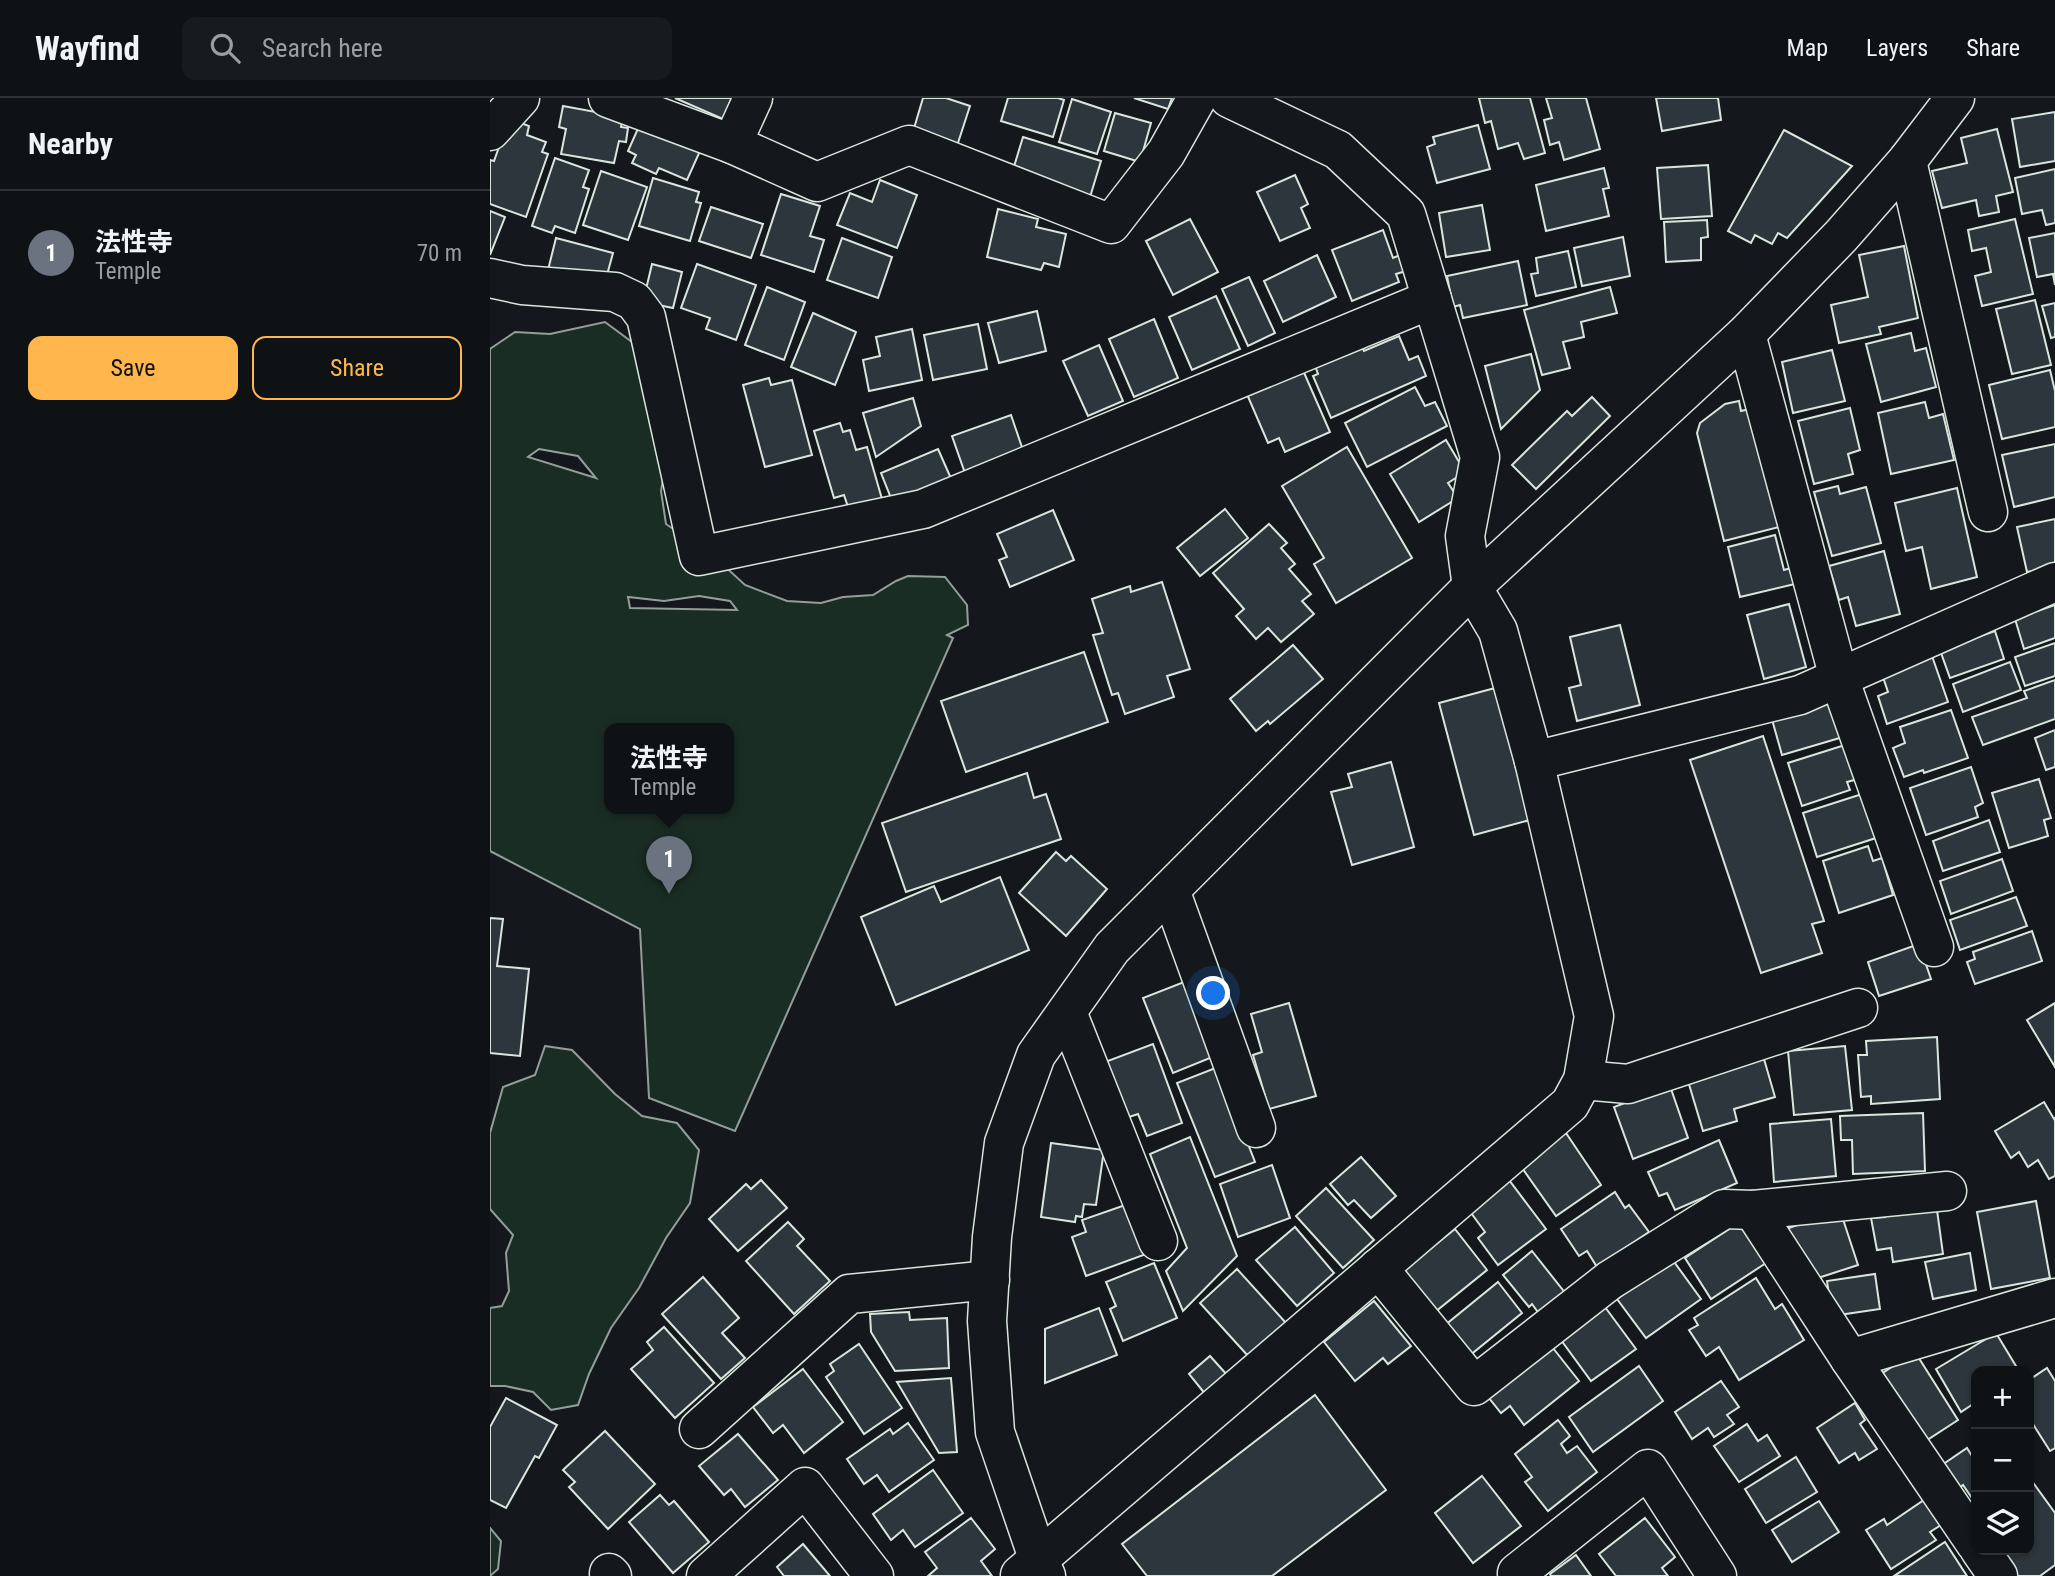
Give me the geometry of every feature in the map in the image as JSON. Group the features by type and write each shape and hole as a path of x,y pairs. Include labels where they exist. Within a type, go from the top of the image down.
{"street":[{"path":"490,131 520,98"},
{"path":"608,98 732,144 817,182 909,145 1111,224 1166,153 1197,98"},
{"path":"732,144 753,98"},
{"path":"1229,98 1338,150 1406,214 1480,457 1465,537 1472,587 1498,631 1534,761 1594,1016 1583,1080 1570,1104 1378,1268 1034,1571 995,1432 988,1321 992,1237 1004,1143 1036,1055 1112,948 1472,587 1746,334 1841,236 1907,161 1955,98"},
{"path":"1907,161 1988,512"},
{"path":"490,278 523,285 615,292 634,300 646,317 699,556 923,509 1432,299"},
{"path":"1746,334 1839,678 1934,947"},
{"path":"1534,761 1800,695 2055,582"},
{"path":"1170,890 1255,1128"},
{"path":"1583,1080 1628,1084 1858,1008"},
{"path":"1067,1012 1157,1241"},
{"path":"1378,1268 1474,1386 1622,1273 1724,1209 1753,1210 1947,1191"},
{"path":"1753,1210 1971,1537"},
{"path":"699,1429 849,1294 990,1280"},
{"path":"1850,1359 2055,1298"},
{"path":"1519,1576 1517,1573 1648,1469 1717,1576"},
{"path":"706,1576 805,1487 874,1576"},
{"path":"1983,1555 1998,1576"}],"green space":[{"path":"605,322 636,345 668,450 661,491 666,524 718,560 745,585 787,601 821,603 843,597 873,595 908,576 945,577 967,605 968,625 947,635 953,638 735,1131 649,1098 640,929 490,851 490,349 515,332 550,334","holes":["539,449 578,456 596,478 528,457","699,596 730,601 737,610 630,608 628,597 664,601"]},
{"path":"545,1046 572,1050 615,1094 642,1116 677,1123 699,1150 690,1203 666,1238 639,1288 611,1328 589,1374 578,1405 551,1410 533,1392 490,1386 490,1308 502,1306 509,1291 506,1253 513,1235 490,1209 490,1133 503,1087 535,1075"},
{"path":"490,1528 501,1541 498,1569 490,1576"}],"building":[{"path":"675,98 742,98 739,103 731,100 723,119"},
{"path":"923,98 946,98 970,106 956,149 912,135"},
{"path":"1008,98 1064,100 1053,137 1001,121"},
{"path":"1134,98 1172,98 1168,109"},
{"path":"1479,98 1530,98 1545,153 1524,159 1518,143 1498,149 1491,121 1485,123"},
{"path":"1546,98 1586,98 1600,149 1564,160 1559,142 1550,145 1544,120 1552,118"},
{"path":"1656,98 1718,98 1721,120 1662,131"},
{"path":"1072,99 1111,112 1097,154 1059,142"},
{"path":"563,106 623,117 621,127 628,128 626,142 619,141 614,163 561,154 566,129 559,127"},
{"path":"2055,112 2055,161 2020,167 2012,119"},
{"path":"1115,113 1151,123 1140,162 1104,151"},
{"path":"516,121 529,126 527,135 546,142 542,152 548,154 526,217 490,204 490,160 494,161 504,133"},
{"path":"640,124 700,151 687,180 659,168 656,174 632,163 636,155 628,151"},
{"path":"1478,125 1490,169 1437,183 1427,147 1435,144 1433,137"},
{"path":"1997,129 2013,192 1996,196 1999,212 1979,216 1976,200 1942,208 1932,171 1967,163 1961,138"},
{"path":"1784,130 1852,166 1787,238 1778,233 1772,244 1755,235 1751,243 1728,231"},
{"path":"1023,137 1101,161 1090,197 1012,173"},
{"path":"555,158 589,170 583,187 589,189 575,233 555,226 552,233 532,226"},
{"path":"1708,165 1712,216 1661,219 1657,168"},
{"path":"1604,168 1609,188 1603,189 1609,216 1546,231 1536,185"},
{"path":"2055,169 2055,223 2046,225 2042,210 2022,214 2015,178"},
{"path":"601,171 647,187 628,240 583,225"},
{"path":"1295,175 1308,204 1301,208 1310,228 1280,241 1257,192"},
{"path":"653,178 699,192 696,202 701,203 690,241 639,226"},
{"path":"880,180 917,195 897,248 837,225 850,193 872,202"},
{"path":"781,194 820,206 810,236 824,240 814,272 761,255"},
{"path":"1482,205 1490,250 1446,257 1439,213"},
{"path":"711,207 763,224 751,258 699,241"},
{"path":"998,209 1038,219 1036,227 1066,234 1059,267 1044,263 1041,270 987,257"},
{"path":"490,211 505,217 490,255"},
{"path":"1190,219 1218,272 1173,295 1146,241"},
{"path":"2015,219 2033,294 1982,306 1975,276 1991,272 1986,248 1972,251 1968,230"},
{"path":"1707,220 1708,237 1701,238 1701,260 1666,262 1664,222"},
{"path":"1383,230 1393,258 1400,255 1406,271 1396,274 1399,282 1352,301 1332,250"},
{"path":"2055,233 2055,285 2053,274 2037,277 2029,238"},
{"path":"1623,237 1630,276 1582,286 1574,248"},
{"path":"556,238 613,253 604,286 548,270"},
{"path":"842,238 892,257 878,298 827,280"},
{"path":"1904,246 1918,318 1879,327 1881,334 1839,343 1831,305 1868,297 1859,255"},
{"path":"1568,251 1576,287 1536,296 1531,274 1538,273 1536,258"},
{"path":"1317,255 1336,297 1283,322 1264,281"},
{"path":"1518,261 1527,305 1463,318 1460,305 1453,307 1447,276"},
{"path":"652,264 682,272 673,308 643,302"},
{"path":"697,264 756,285 736,340 706,329 710,318 681,308"},
{"path":"1249,277 1275,333 1248,346 1222,289"},
{"path":"767,287 805,302 784,360 745,345"},
{"path":"1610,287 1617,313 1581,322 1584,337 1563,342 1570,368 1542,375 1524,310"},
{"path":"1216,296 1240,349 1192,370 1169,317"},
{"path":"2035,300 2051,365 2012,374 1996,309"},
{"path":"2055,303 2055,337 2051,338 2042,306"},
{"path":"1037,311 1046,351 999,363 988,323"},
{"path":"813,313 856,332 835,385 791,367"},
{"path":"1154,319 1178,378 1134,397 1109,339"},
{"path":"978,324 987,369 933,380 924,335"},
{"path":"912,329 922,380 869,391 863,360 880,356 876,337"},
{"path":"1911,333 1915,351 1926,348 1936,387 1881,402 1866,344"},
{"path":"1399,336 1409,360 1418,356 1426,376 1331,418 1313,376 1318,374 1314,363 1360,342 1364,351"},
{"path":"1099,345 1123,401 1088,416 1063,361"},
{"path":"1832,350 1845,401 1793,413 1782,362"},
{"path":"1531,354 1540,390 1501,429 1485,366"},
{"path":"1302,368 1330,432 1285,452 1279,438 1268,443 1246,392"},
{"path":"2050,370 2055,391 2055,427 2002,439 1989,385"},
{"path":"769,378 771,385 792,380 812,455 765,467 743,385"},
{"path":"1415,387 1425,406 1435,402 1447,426 1367,467 1345,423"},
{"path":"1592,397 1610,416 1536,489 1512,465 1567,411 1572,416"},
{"path":"913,398 921,426 876,457 863,413"},
{"path":"1739,401 1741,411 1754,408 1783,526 1724,541 1697,433 1700,423 1725,404"},
{"path":"1925,402 1929,418 1943,414 1954,460 1891,474 1878,413"},
{"path":"1850,408 1860,450 1848,454 1853,474 1814,484 1798,421"},
{"path":"1011,415 1025,456 966,476 952,436"},
{"path":"840,423 843,432 850,430 856,450 867,447 882,499 849,510 844,495 834,498 814,431"},
{"path":"1446,440 1465,472 1448,483 1458,498 1419,522 1390,474"},
{"path":"2055,444 2055,497 2014,507 2002,455"},
{"path":"1347,447 1412,558 1336,603 1314,564 1324,558 1282,486"},
{"path":"938,449 953,483 895,508 881,473"},
{"path":"1838,486 1840,494 1866,487 1881,543 1832,556 1814,492"},
{"path":"1957,488 1977,577 1931,589 1922,547 1906,551 1895,503"},
{"path":"1225,509 1248,538 1200,576 1177,548"},
{"path":"1053,510 1074,560 1010,587 999,560 1007,557 997,534"},
{"path":"2055,519 2055,566 2027,572 2017,527"},
{"path":"1269,524 1287,543 1281,548 1295,564 1289,569 1311,594 1302,601 1314,614 1281,642 1268,628 1256,639 1236,616 1244,609 1213,573"},
{"path":"1775,535 1784,570 1794,567 1799,583 1740,597 1728,547"},
{"path":"1884,551 1900,614 1856,626 1848,597 1839,600 1829,566"},
{"path":"1162,582 1190,669 1167,676 1174,697 1125,714 1118,693 1112,695 1093,635 1103,633 1092,599 1130,586 1131,592"},
{"path":"1789,604 1806,667 1764,679 1747,615"},
{"path":"2055,605 2055,638 2024,649 2015,619"},
{"path":"1620,625 1640,705 1577,721 1569,688 1581,685 1570,637"},
{"path":"1995,631 2004,659 1950,678 1940,650"},
{"path":"2055,643 2055,676 2025,686 2015,657"},
{"path":"1293,645 1323,679 1270,724 1268,721 1256,731 1230,699"},
{"path":"1084,652 1108,722 966,772 941,701"},
{"path":"1932,656 1948,702 1887,724 1878,696 1888,692 1882,674"},
{"path":"2010,662 2021,690 1963,712 1953,684"},
{"path":"2055,680 2055,719 1983,745 1972,717 2027,698 2024,691"},
{"path":"1495,688 1530,820 1474,835 1439,703"},
{"path":"1831,698 1843,737 1782,755 1771,716"},
{"path":"1951,710 1968,758 1904,777 1893,748 1905,743 1900,727"},
{"path":"2055,730 2055,767 2046,770 2035,738"},
{"path":"1763,736 1824,921 1812,924 1822,953 1761,973 1690,760"},
{"path":"1848,744 1858,779 1847,782 1850,790 1802,806 1788,763"},
{"path":"1391,762 1414,847 1352,865 1331,792 1352,787 1348,774"},
{"path":"1971,767 1983,803 1975,807 1978,817 1926,835 1910,788"},
{"path":"1027,773 1034,798 1046,794 1061,839 906,892 882,823"},
{"path":"2039,779 2051,818 2044,820 2048,836 2009,848 1992,793"},
{"path":"1862,794 1876,838 1817,857 1803,813"},
{"path":"1989,820 2000,852 1943,871 1933,841"},
{"path":"1868,846 1873,861 1882,858 1893,895 1839,913 1823,861"},
{"path":"1056,852 1066,861 1071,856 1107,889 1066,936 1019,893"},
{"path":"2002,859 2013,891 1951,914 1940,881"},
{"path":"1000,877 1029,950 896,1005 861,917 934,886 941,902"},
{"path":"2016,897 2027,926 1960,950 1950,920"},
{"path":"490,918 503,919 497,966 529,969 520,1056 490,1053"},
{"path":"2032,931 2042,961 1975,984 1967,962 1975,959 1973,952"},
{"path":"1919,944 1931,979 1879,996 1868,962"},
{"path":"1184,982 1215,1056 1173,1073 1143,998"},
{"path":"1289,1003 1316,1096 1269,1109 1253,1055 1262,1052 1251,1014"},
{"path":"2055,1003 2055,1067 2027,1020"},
{"path":"1937,1037 1940,1099 1871,1104 1871,1096 1861,1097 1858,1055 1867,1055 1866,1041"},
{"path":"1153,1044 1182,1123 1147,1136 1138,1114 1126,1118 1105,1062"},
{"path":"1845,1046 1852,1110 1794,1115 1788,1051"},
{"path":"1764,1059 1775,1097 1734,1109 1737,1121 1703,1131 1688,1081"},
{"path":"1218,1067 1255,1162 1215,1177 1177,1083"},
{"path":"1670,1086 1688,1138 1633,1159 1614,1107"},
{"path":"2044,1102 2055,1118 2055,1176 2049,1179 2038,1160 2028,1167 2019,1152 2011,1158 1995,1131"},
{"path":"1923,1113 1925,1171 1853,1174 1852,1140 1841,1140 1840,1116"},
{"path":"1831,1119 1836,1176 1774,1182 1770,1124"},
{"path":"1566,1133 1601,1185 1556,1216 1520,1165"},
{"path":"1190,1137 1237,1256 1183,1311 1166,1271 1187,1248 1150,1154"},
{"path":"1719,1140 1737,1183 1675,1210 1667,1193 1659,1196 1648,1172"},
{"path":"1051,1143 1104,1150 1096,1205 1084,1204 1082,1217 1076,1216 1075,1222 1041,1217"},
{"path":"1361,1157 1396,1196 1371,1218 1354,1200 1348,1205 1330,1184"},
{"path":"1272,1165 1290,1218 1238,1237 1220,1184"},
{"path":"1506,1176 1546,1229 1498,1265 1478,1238 1485,1232 1466,1206"},
{"path":"761,1180 787,1208 738,1251 709,1219 746,1184 751,1189"},
{"path":"1326,1188 1374,1240 1343,1268 1296,1216"},
{"path":"1615,1192 1625,1208 1629,1205 1649,1232 1597,1267 1587,1251 1579,1256 1561,1229"},
{"path":"2036,1201 2050,1278 1991,1289 1977,1212"},
{"path":"1131,1203 1149,1253 1086,1276 1072,1237 1086,1232 1082,1220"},
{"path":"1884,1208 1937,1210 1943,1254 1893,1262 1891,1248 1877,1250 1871,1218 1885,1217"},
{"path":"1840,1210 1858,1265 1818,1278 1786,1229"},
{"path":"788,1222 804,1239 797,1246 830,1281 794,1314 746,1261"},
{"path":"1740,1222 1766,1263 1711,1299 1685,1258"},
{"path":"1295,1227 1334,1273 1297,1306 1256,1260"},
{"path":"1455,1229 1487,1270 1435,1312 1402,1271"},
{"path":"1532,1251 1566,1294 1540,1315 1532,1304 1529,1307 1503,1275"},
{"path":"1970,1253 1976,1290 1933,1299 1925,1262"},
{"path":"1672,1259 1701,1299 1646,1338 1617,1299"},
{"path":"1154,1263 1177,1318 1123,1341 1110,1309 1116,1306 1106,1282"},
{"path":"1237,1269 1286,1323 1249,1357 1200,1303"},
{"path":"1875,1274 1880,1309 1832,1316 1827,1281"},
{"path":"703,1277 739,1318 722,1333 745,1358 721,1379 662,1314"},
{"path":"1756,1278 1775,1309 1782,1304 1804,1340 1739,1380 1719,1347 1706,1356 1689,1330 1698,1325 1694,1318"},
{"path":"1498,1282 1522,1313 1469,1356 1444,1326"},
{"path":"1374,1301 1411,1346 1388,1364 1383,1358 1355,1381 1324,1342"},
{"path":"1605,1307 1636,1349 1591,1381 1561,1340"},
{"path":"1099,1308 1117,1355 1045,1383 1045,1329"},
{"path":"909,1312 910,1320 947,1318 949,1368 895,1371 871,1332 870,1314"},
{"path":"664,1327 714,1383 675,1418 631,1369 653,1350 647,1342"},
{"path":"1996,1333 2016,1366 1971,1366 1971,1405 1961,1412 1936,1369"},
{"path":"1549,1343 1579,1381 1524,1425 1510,1406 1501,1413 1485,1393"},
{"path":"859,1344 902,1408 864,1434 826,1377 834,1371 830,1364"},
{"path":"1915,1352 1958,1420 1921,1444 1878,1376"},
{"path":"1210,1356 1228,1376 1206,1395 1189,1374"},
{"path":"1639,1366 1663,1401 1593,1452 1569,1417"},
{"path":"2047,1368 2055,1381 2055,1448 2050,1451 2034,1426 2034,1377"},
{"path":"803,1369 843,1422 804,1453 783,1425 773,1433 753,1407"},
{"path":"951,1378 957,1452 939,1453 897,1382"},
{"path":"1721,1381 1739,1407 1727,1415 1734,1424 1714,1437 1708,1428 1692,1439 1675,1412"},
{"path":"1315,1395 1386,1490 1272,1576 1147,1576 1122,1544"},
{"path":"506,1398 557,1425 539,1458 535,1456 506,1508 490,1500 490,1427"},
{"path":"1855,1403 1865,1420 1860,1424 1877,1449 1859,1460 1855,1453 1839,1463 1817,1428"},
{"path":"1558,1420 1570,1436 1561,1444 1567,1453 1577,1446 1597,1472 1548,1511 1525,1482 1532,1477 1515,1454"},
{"path":"908,1423 934,1460 889,1492 877,1475 864,1484 847,1459 890,1429 893,1434"},
{"path":"1747,1424 1758,1441 1767,1435 1780,1456 1739,1482 1714,1446"},
{"path":"605,1431 655,1484 608,1529 569,1487 575,1482 563,1470"},
{"path":"738,1434 778,1480 745,1507 731,1489 724,1495 699,1466"},
{"path":"1967,1448 1971,1454 1971,1497 1963,1485 1958,1489 1942,1465"},
{"path":"1796,1457 1817,1492 1766,1523 1745,1489"},
{"path":"933,1470 963,1513 915,1547 903,1530 891,1540 873,1514"},
{"path":"1482,1476 1521,1526 1473,1563 1435,1513"},
{"path":"2034,1484 2055,1513 2055,1565 2040,1576 2007,1576 1996,1560 2003,1555 2034,1555"},
{"path":"660,1495 669,1505 674,1501 709,1542 673,1573 629,1522"},
{"path":"1924,1500 1941,1525 1930,1532 1936,1540 1891,1569 1866,1530 1884,1519 1887,1525"},
{"path":"1819,1501 1839,1532 1792,1562 1772,1530"},
{"path":"971,1518 995,1549 981,1561 992,1576 928,1576 937,1568 925,1552"},
{"path":"1645,1518 1675,1557 1662,1568 1668,1576 1616,1576 1599,1554"},
{"path":"1945,1542 1967,1576 1894,1576"},
{"path":"803,1544 830,1576 784,1576 777,1567"},
{"path":"1576,1555 1591,1576 1551,1576 1550,1574"}],"place":[{"name":"法性寺","path":"669,894"}]}
